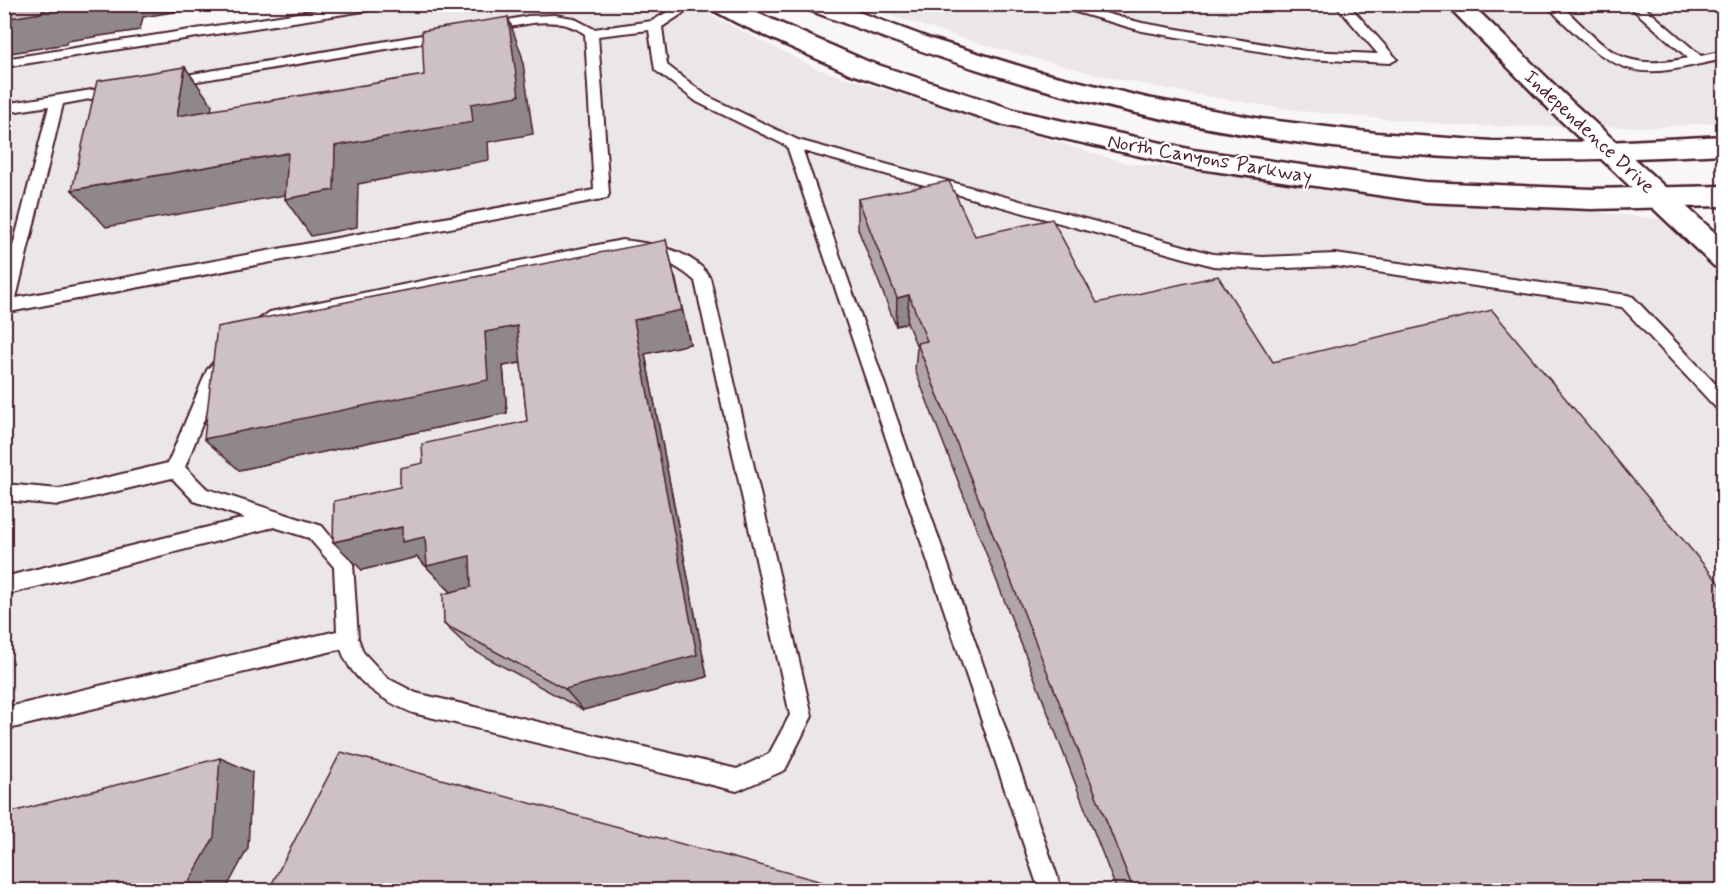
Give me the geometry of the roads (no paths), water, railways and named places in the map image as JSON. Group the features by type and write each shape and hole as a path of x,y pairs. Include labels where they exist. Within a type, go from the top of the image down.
{"main road":[{"name":"North Canyons Parkway","path":"719,4 745,18 860,68 1013,119 1193,159 1425,192 1591,199 1724,195"},
{"name":"North Canyons Parkway","path":"814,4 889,35 1033,79 1195,118 1410,146 1539,152 1610,152 1724,145"},
{"name":"Independence Drive","path":"1457,4 1724,258"}],"lane":[{"path":"4,63 383,4"},
{"path":"591,33 655,25 691,4"},
{"path":"1054,4 1142,27 1306,55 1390,59 1341,4"},
{"path":"1552,4 1612,58 1636,66 1658,67 1724,55"},
{"path":"1633,4 1698,60"},
{"path":"57,100 5,307 602,194 591,33 581,24 552,17 151,84"},
{"path":"655,25 660,67 702,99 793,143 1213,260 1263,263 1335,260 1627,301 1724,405"},
{"path":"4,109 127,88"},
{"path":"793,143 1050,891"},
{"path":"621,246 655,249 687,264 702,278 801,716 777,762 737,780 413,703 380,685 354,658 348,638 343,564 315,532 201,495 175,469 213,375 244,339 276,316 621,246"},
{"path":"4,492 59,497 175,469"},
{"path":"4,586 273,519"},
{"path":"4,719 348,638"}]}
